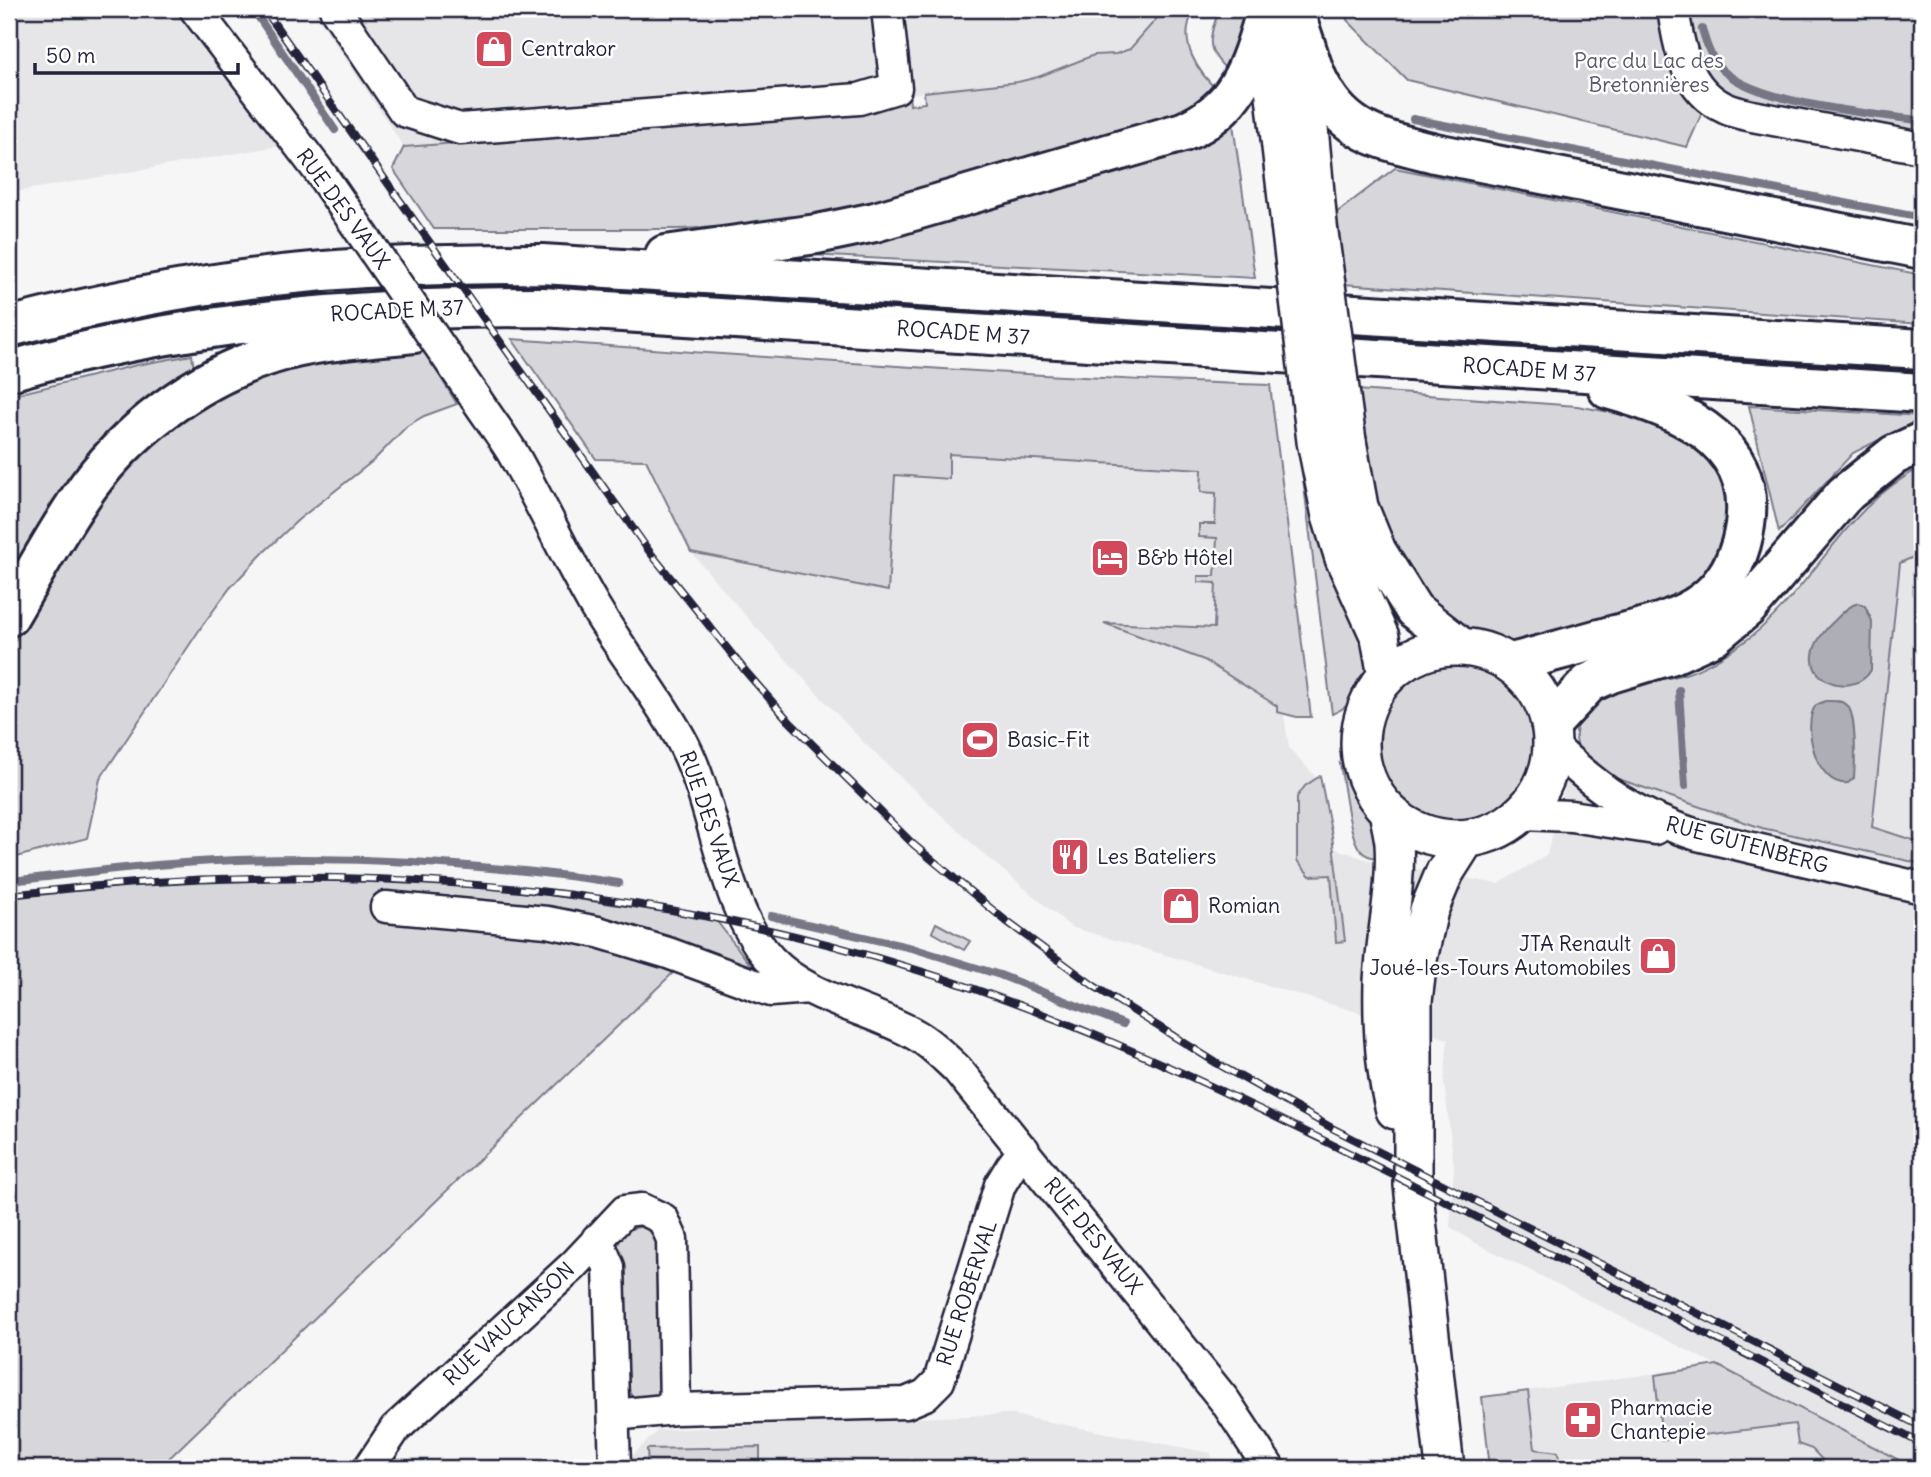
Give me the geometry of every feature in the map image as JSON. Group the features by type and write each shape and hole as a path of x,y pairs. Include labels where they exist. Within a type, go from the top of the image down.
{"highway":[{"path":"589,267 817,234 875,222 1183,132 1202,125 1216,114 1237,89 1252,60 1282,16 1333,106 1367,134 1436,153 1922,249"},
{"name":"ROCADE M 37","path":"9,327 162,292 271,276 462,264 589,267 1922,349"},
{"name":"ROCADE M 37","path":"9,371 169,334 328,314 464,307 542,307 1922,393"},
{"path":"9,616 81,496 117,452 160,413 236,368 272,355 341,341 621,311"},
{"path":"1512,663 1671,620 1698,606 1724,582 1738,556 1745,527 1745,495 1737,467 1723,444 1699,424 1670,409 1631,396 1538,371"},
{"path":"1552,735 1589,683 1611,673 1673,654 1713,636 1748,607 1845,494 1895,455 1922,442"}],"main road":[{"path":"1282,16 1331,441 1331,516 1344,558 1380,637 1387,676"},
{"path":"1331,441 1377,551 1414,610 1460,646"},
{"path":"1460,646 1487,651 1512,663 1530,680 1543,701 1552,735 1550,769 1541,790 1522,814 1496,831 1466,839 1438,838 1411,828 1388,811 1370,788 1359,744 1369,700 1387,676 1408,659 1433,649 1460,646"},
{"path":"1388,811 1394,842 1383,981 1383,1021 1390,1093 1412,1168"},
{"path":"1445,1468 1412,1168 1415,980 1429,910 1445,873 1466,839"}],"street":[{"name":"RUE DES VAUX","path":"195,9 321,174 510,450 593,603 683,744 696,772 723,859 748,925 770,959 786,974 809,988 915,1034 957,1069 1225,1401 1269,1468"},
{"path":"335,9 404,111 460,129 859,99 896,88 887,9"},
{"path":"1673,9 1678,46 1685,65 1694,82 1724,108 1752,116 1922,148"},
{"name":"RUE GUTENBERG","path":"1552,735 1613,797 1645,816 1697,835 1922,888"},
{"path":"1522,814 1571,816 1697,835"},
{"path":"386,907 547,922 598,932 668,953 771,991 809,988"},
{"name":"RUE ROBERVAL","path":"614,1415 675,1409 906,1403 926,1395 939,1381 1000,1185 1024,1150"},
{"name":"RUE VAUCANSON","path":"369,1468 395,1429 574,1265 625,1211 642,1209 663,1219 672,1239 675,1409"},
{"path":"597,1239 609,1268 615,1468"}],"shaded area":[{"path":"9,9 195,9 296,143 9,193"},
{"path":"312,9 1165,9 1130,49 1116,54 1093,55 1018,82 909,94 863,113 404,147"},
{"path":"898,416 1239,436 1277,712 1284,715 1289,748 1314,775 1328,846 1368,860 1498,884 1547,855 1576,745 1576,724 1611,690 1686,674 1715,661 1744,642 1773,617 1864,509 1904,476 1922,467 1922,1468 1914,1468 1880,1451 1894,1468 1490,1468 1482,1397 1716,1365 1472,1241 1450,1227 1454,1167 1444,1082 1448,1039 1071,927 980,851 864,743 752,623 691,552 887,591"},
{"path":"1858,603 1865,606 1872,621 1871,670 1862,680 1837,684 1824,679 1816,670 1813,658 1817,642 1832,623"},
{"path":"1825,701 1842,702 1850,710 1854,729 1855,762 1854,778 1848,783 1837,782 1827,775 1814,753 1810,726 1812,714 1816,705"},
{"path":"1008,1414 1211,1453 1211,1468 632,1468 632,1456 658,1430"}],"green space":[{"path":"1165,9 1195,9 1189,21 1188,44 1198,67 1222,95 1209,111 891,204 769,224 679,229 434,229 393,169 404,147 863,113 909,94 910,105 925,103 924,92 1018,82 1094,55 1116,54 1130,49"},
{"path":"1220,9 1248,9 1235,77 1219,61 1211,47 1212,30"},
{"name":"Parc du Lac des Bretonnières","path":"1346,9 1922,9 1922,148 1709,97 1687,147 1407,80 1347,20"},
{"path":"1232,117 1255,278 790,254"},
{"path":"1395,168 1922,275 1922,324 1343,284 1335,214"},
{"path":"512,339 985,372 1270,385 1311,717 1277,712 1277,706 1204,660 1104,623 1214,628 1216,583 1198,582 1198,576 1215,576 1217,538 1199,537 1199,524 1215,524 1216,493 1201,492 1202,469 949,454 949,479 895,475 888,591 691,552 646,460 596,459"},
{"path":"422,347 457,404 424,416 407,426 374,460 298,520 230,588 100,779 87,838 9,859 9,651 57,564 100,499 142,452 187,415 229,393 270,374 324,359"},
{"path":"192,355 195,376 9,584 9,396 137,365"},
{"path":"1357,390 1577,406 1636,417 1687,434 1711,458 1729,495 1730,520 1712,571 1675,602 1515,644 1463,630 1424,606 1369,507"},
{"path":"1749,406 1922,418 1853,453 1779,532"},
{"path":"1299,445 1369,649 1368,671 1362,689 1351,703 1332,714"},
{"path":"1922,467 1922,553 1900,563 1872,827 1922,843 1922,864 1762,828 1598,772 1591,765 1580,750 1576,735 1577,727 1587,709 1608,693 1692,671 1741,644 1766,624 1788,601 1870,504 1894,484"},
{"path":"1459,664 1490,670 1516,688 1534,714 1540,745 1534,776 1516,802 1490,820 1459,826 1428,820 1402,802 1384,776 1378,745 1384,714 1402,688 1428,670"},
{"path":"1340,764 1347,771 1373,817 1385,858 1366,855 1356,843"},
{"path":"1320,776 1332,836 1345,941 1336,942 1331,875 1310,876 1297,861 1297,797 1305,786"},
{"path":"333,876 494,887 715,919 760,977 679,967 159,1468 9,1468 9,895 92,885 181,879"},
{"path":"936,923 970,941 964,950 932,932"},
{"path":"639,1227 650,1227 659,1236 666,1384 659,1397 640,1399 633,1397 621,1382 618,1245 625,1232"},
{"path":"1717,1365 1914,1468 1830,1468 1812,1449 1798,1444 1795,1424 1662,1440 1655,1375"},
{"path":"1528,1391 1535,1449 1558,1452 1560,1468 1490,1468 1482,1397"},
{"path":"760,1447 760,1468 648,1468 647,1449"}],"waterway":[{"path":"253,9 335,130"},
{"path":"1702,29 1717,64 1732,78 1754,89 1782,98 1843,110 1922,121"},
{"path":"1413,119 1922,218"},
{"path":"1679,690 1685,786"},
{"path":"9,881 214,861 330,859 447,864 619,883"},
{"path":"771,916 912,948 1000,975 1123,1024"}],"railway":[{"path":"264,9 649,551 789,721 913,844 1006,921 1094,986 1218,1064 1332,1128 1922,1427"},
{"path":"9,895 123,884 238,878 352,878 467,884 581,896 695,914 807,939 917,970 986,993 1121,1046 1254,1106 1922,1444"}],"place":[{"name":"Centrakor","path":"494,49"},
{"name":"B&b Hôtel","path":"1110,558"},
{"name":"Basic-Fit","path":"980,740"},
{"name":"Les Bateliers","path":"1070,857"},
{"name":"Romian","path":"1181,906"},
{"name":"JTA Renault Joué-les-Tours Automobiles","path":"1658,956"},
{"name":"Pharmacie Chantepie","path":"1583,1420"}]}
